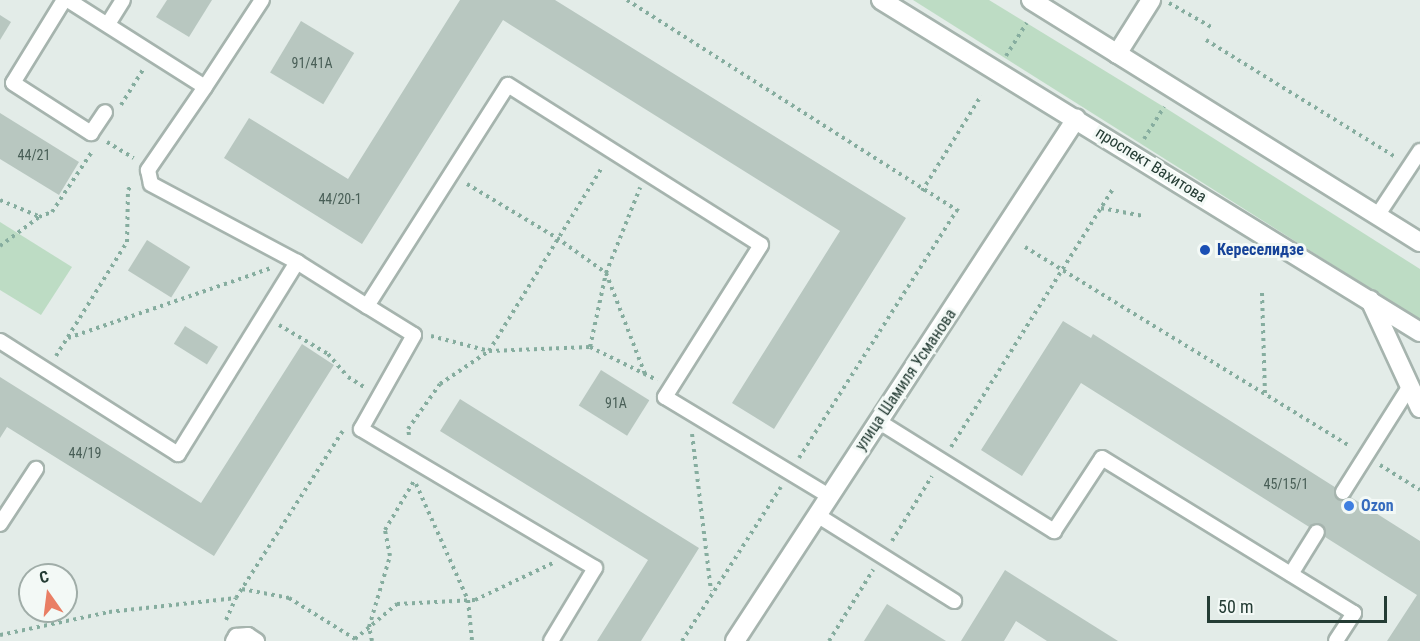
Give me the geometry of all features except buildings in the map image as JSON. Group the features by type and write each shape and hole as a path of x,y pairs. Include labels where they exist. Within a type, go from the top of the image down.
{"main road":[{"name":"проспект Вахитова","path":"881,0 1420,332"},
{"path":"1031,0 1420,242"},
{"path":"1117,54 1160,1"},
{"name":"улица Шамиля Усманова","path":"735,641 1076,118"},
{"path":"1370,300 1420,408"}],"lane":[{"path":"105,112 91,133 13,84 66,0 108,24 205,87"},
{"path":"108,24 123,0"},
{"path":"262,0 148,170 151,184 294,261 414,335 361,429 410,456 595,568 551,641"},
{"path":"367,306 507,85 761,245 664,397 829,496"},
{"path":"1377,216 1420,151"},
{"path":"0,341 178,454 294,261"},
{"path":"1343,492 1410,386"},
{"path":"878,421 1054,531 1102,458 1354,613 1336,641"},
{"path":"0,525 36,469"},
{"path":"817,515 954,601"},
{"path":"1291,574 1317,532"},
{"path":"234,639 248,635 257,641"}],"path":[{"path":"627,0 922,191 962,213"},
{"path":"1160,1 1213,28"},
{"path":"1006,56 1027,23"},
{"path":"1206,39 1410,166"},
{"path":"922,191 981,96"},
{"path":"1142,142 1164,107"},
{"path":"110,144 133,157"},
{"path":"472,641 468,600 414,480 408,429 440,384 489,351 557,238 612,153"},
{"path":"46,372 128,242 128,190 148,170"},
{"path":"590,347 606,273 646,172"},
{"path":"451,174 557,238 606,273 645,374"},
{"path":"829,641 1113,189"},
{"path":"0,200 39,217 0,246"},
{"path":"1101,208 1143,216"},
{"path":"682,641 711,592 790,473 957,210"},
{"path":"1025,247 1420,490"},
{"path":"67,338 294,261"},
{"path":"1262,293 1265,393"},
{"path":"263,316 328,354 348,377 381,396"},
{"path":"414,335 440,337 489,351 590,347 663,383 664,397"},
{"path":"689,413 711,592"},
{"path":"234,639 225,619 236,598 344,430 361,429"},
{"path":"372,641 369,627 390,556 385,530 414,480"},
{"path":"242,589 288,598 353,640 397,604 468,600 572,554"},
{"path":"0,635 109,612 236,598"}],"green space":[{"path":"913,0 989,0 1164,107 1420,269 1420,320"},
{"path":"0,222 72,267 41,315 0,290"}],"place":[{"name":"Кереселидзе","path":"1205,250"},
{"name":"Ozon","path":"1349,506"}]}
